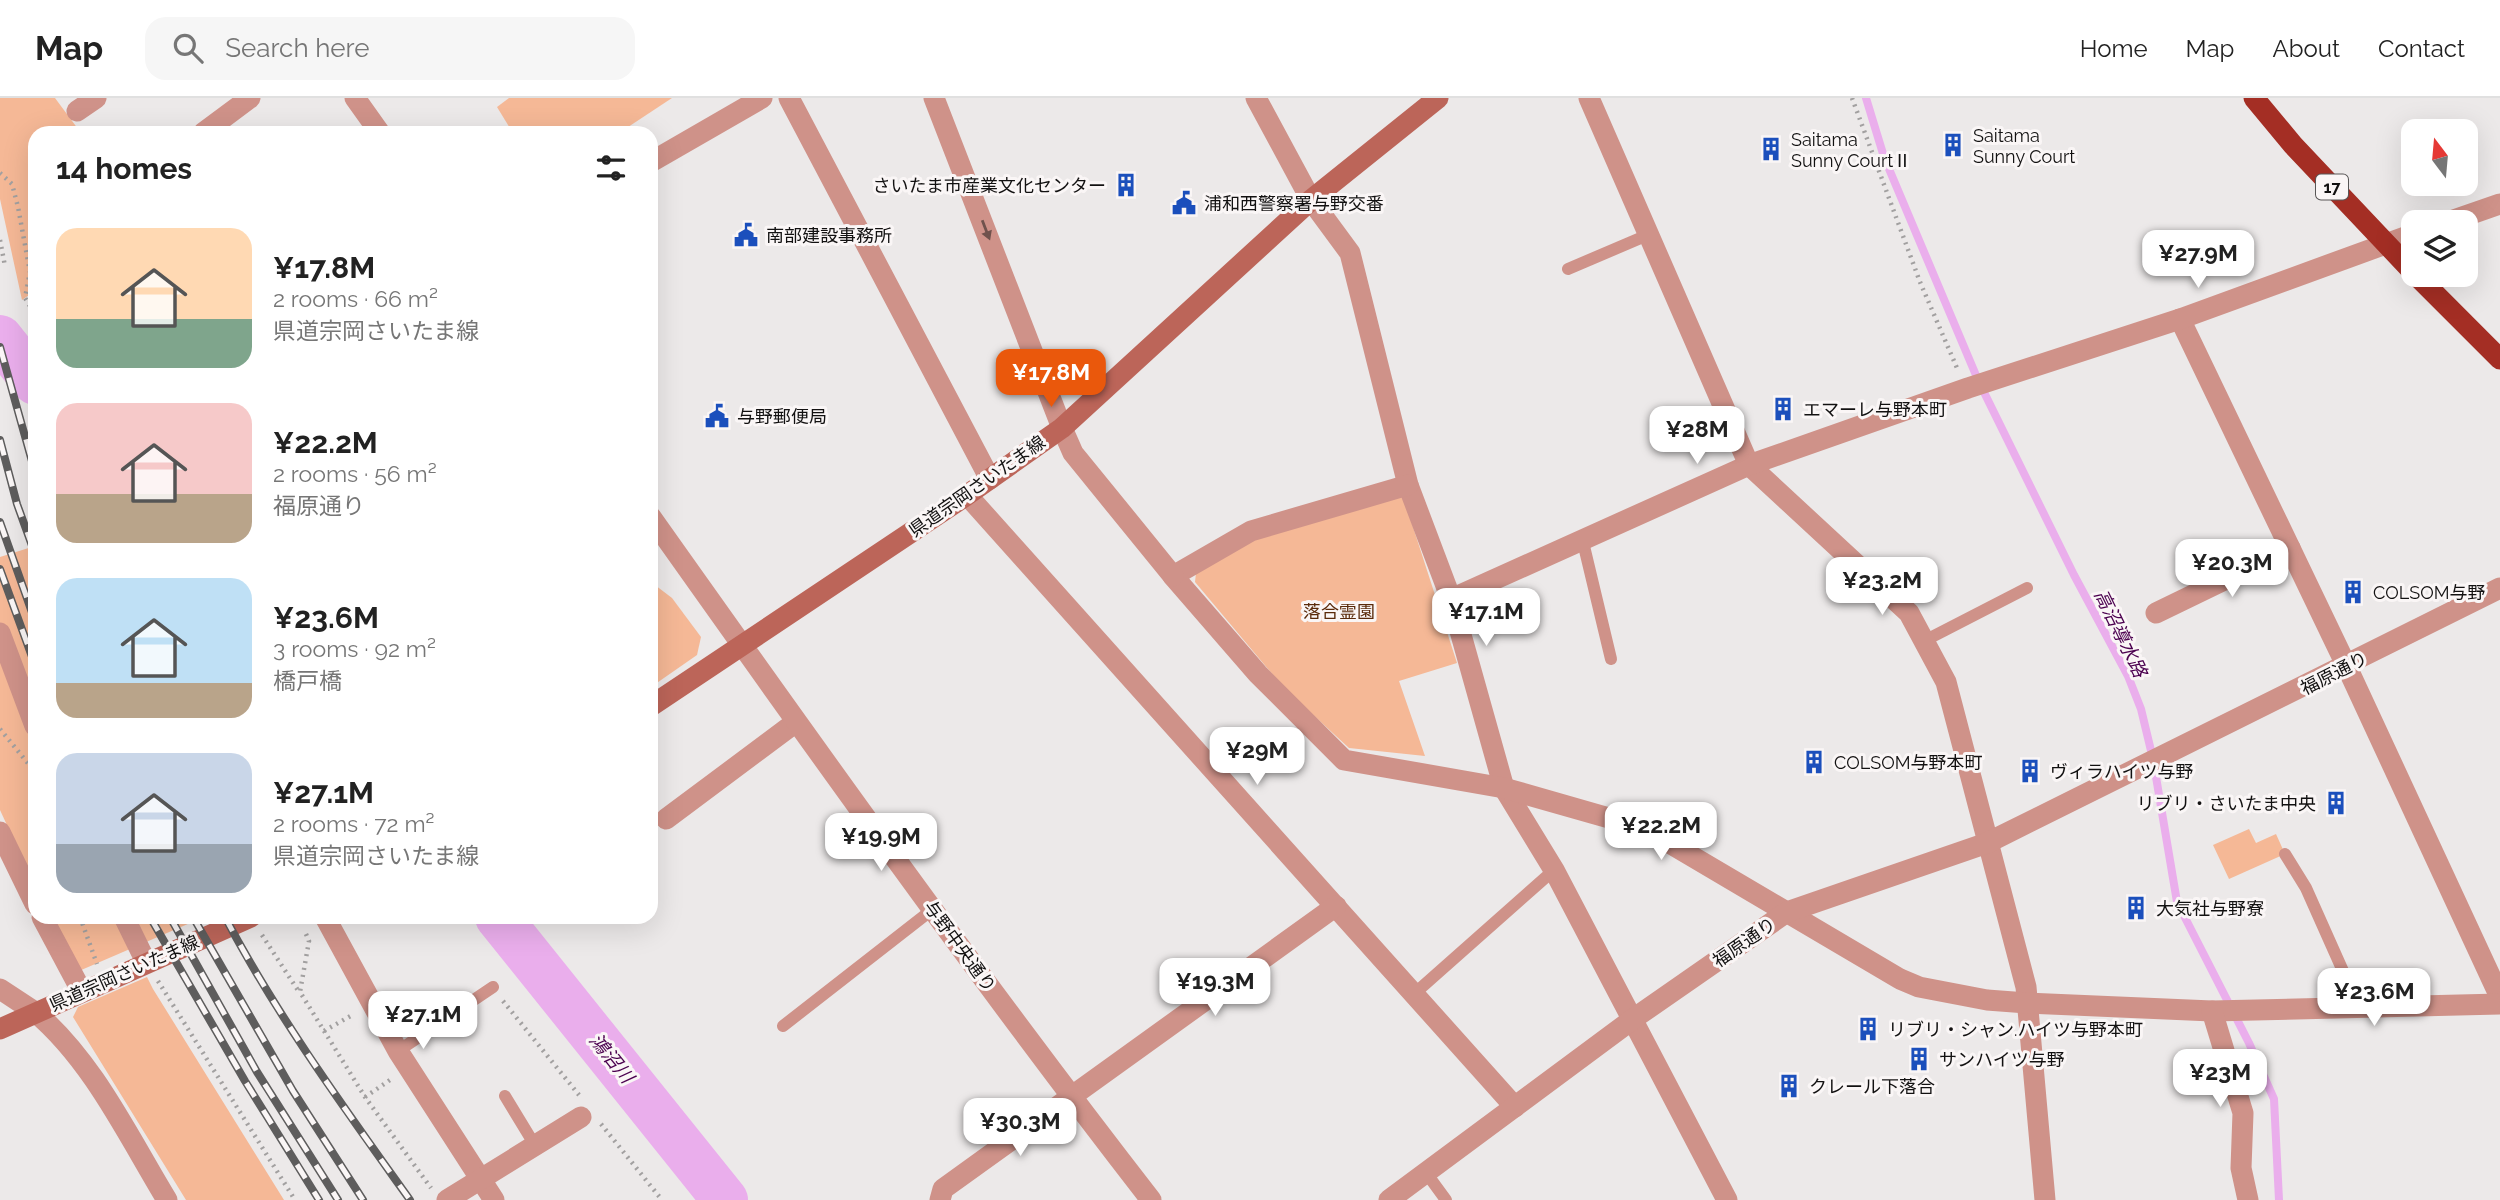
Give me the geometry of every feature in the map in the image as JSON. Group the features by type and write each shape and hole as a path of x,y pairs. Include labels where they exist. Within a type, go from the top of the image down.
{"highway":[{"name":"17","path":"2254,98 2292,145 2401,259"},
{"name":"17","path":"2429,287 2500,359"}],"main road":[{"name":"県道宗岡さいたま線","path":"658,701 967,495 1062,428 1311,200 1438,98"},
{"name":"県道宗岡さいたま線","path":"0,1029 146,962 255,924"}],"street":[{"path":"77,111 96,98"},
{"path":"212,126 250,98"},
{"path":"355,98 375,126"},
{"path":"658,158 762,98"},
{"path":"789,98 990,479"},
{"path":"934,98 1073,453 1173,576 1258,674 1343,760 1504,788 1644,828 1900,979 1919,987 1987,1000 2216,1011 2500,1004"},
{"path":"1256,98 1311,200 1350,253 1408,485 1451,599 1504,788 1554,870 1727,1200"},
{"path":"1589,98 1749,465 1909,613 1946,682 2026,986 2045,1200"},
{"path":"2478,212 2500,204"},
{"path":"1451,599 1749,465 1967,388 2180,319 2401,238"},
{"path":"2180,319 2347,667 2500,997"},
{"path":"1173,576 1251,531 1408,485"},
{"path":"967,495 1515,1107"},
{"name":"与野中央通り","path":"658,527 796,722 1070,1096 1151,1200"},
{"path":"2156,613 2290,548"},
{"name":"福原通り","path":"1389,1200 1633,1019 1787,912 1987,843 2347,667 2500,588"},
{"path":"0,633 28,707"},
{"path":"666,819 796,722"},
{"path":"0,832 28,890"},
{"path":"940,1200 943,1189 1336,906"},
{"path":"45,924 82,992"},
{"path":"127,924 146,962"},
{"path":"328,924 403,1059 494,1200"},
{"path":"0,989 35,1012 68,1043 167,1200"},
{"path":"2216,1011 2243,1113 2241,1168 2248,1200"},
{"path":"440,1195 482,1180 581,1117"}],"lane":[{"path":"1568,269 1650,234"},
{"path":"1583,541 1611,659"},
{"path":"1924,641 2027,588"},
{"path":"2285,854 2306,888 2358,1007"},
{"path":"1414,994 1554,870"},
{"path":"783,1026 933,909"},
{"path":"403,1059 493,987"},
{"path":"505,1096 536,1147"},
{"path":"1427,1174 1446,1200"}],"path":[{"path":"1852,98 1920,282 1967,388"},
{"path":"0,173 12,184 28,261"},
{"path":"0,240 5,266"},
{"path":"28,282 25,298 28,303"},
{"path":"0,729 28,763"},
{"path":"83,924 99,968"},
{"path":"255,924 365,1097 440,1195"},
{"path":"300,992 309,941 303,929"},
{"path":"158,981 295,1200"},
{"path":"324,1031 372,1004"},
{"path":"365,1097 403,1059"}],"green space":[{"path":"0,98 55,98 76,126 28,126 28,296 22,300 0,199"},
{"path":"509,98 672,98 630,126 509,126 497,107"},
{"name":"落合霊園","path":"1403,496 1457,663 1399,681 1425,756 1349,748 1284,688 1195,582 1196,573 1254,537"},
{"path":"28,548 28,871 0,810 0,557"},
{"path":"658,587 672,598 701,637 697,655 658,682"},
{"path":"2249,829 2256,843 2276,834 2285,854 2229,879 2213,845"},
{"path":"54,924 188,924 79,971"},
{"path":"147,977 284,1200 186,1200 73,1017 78,1007"}],"waterway":[{"name":"高沼導水路","path":"1866,98 1884,157 1978,380 2074,575 2128,676 2141,709 2153,759 2177,902 2249,1043 2274,1099 2279,1200"},
{"name":"鴻沼川","path":"0,338 28,373"},
{"name":"鴻沼川","path":"504,924 725,1200"}],"railway":[{"path":"0,347 28,447"},
{"path":"0,440 28,535"},
{"path":"0,522 28,601"},
{"path":"0,569 28,646"},
{"path":"154,924 245,1081 319,1200"},
{"path":"174,924 257,1072 338,1200"},
{"path":"197,924 293,1091 363,1200"},
{"path":"229,924 289,1026 410,1200"}],"place":[{"name":"Saitama Sunny Court","path":"1953,145"},
{"name":"Saitama Sunny CourtⅡ","path":"1771,149"},
{"name":"さいたま市産業文化センター","path":"1126,185"},
{"name":"浦和西警察署与野交番","path":"1184,203"},
{"name":"南部建設事務所","path":"746,235"},
{"name":"エマーレ与野本町","path":"1783,409"},
{"name":"与野郵便局","path":"717,416"},
{"name":"COLSOM与野","path":"2353,592"},
{"name":"COLSOM与野本町","path":"1814,762"},
{"name":"ヴィラハイツ与野","path":"2030,771"},
{"name":"リブリ・さいたま中央","path":"2336,803"},
{"name":"大気社与野寮","path":"2136,908"},
{"name":"リブリ・シャン.ハイツ与野本町","path":"1868,1029"},
{"name":"サンハイツ与野","path":"1919,1059"},
{"name":"クレール下落合","path":"1789,1086"}]}
